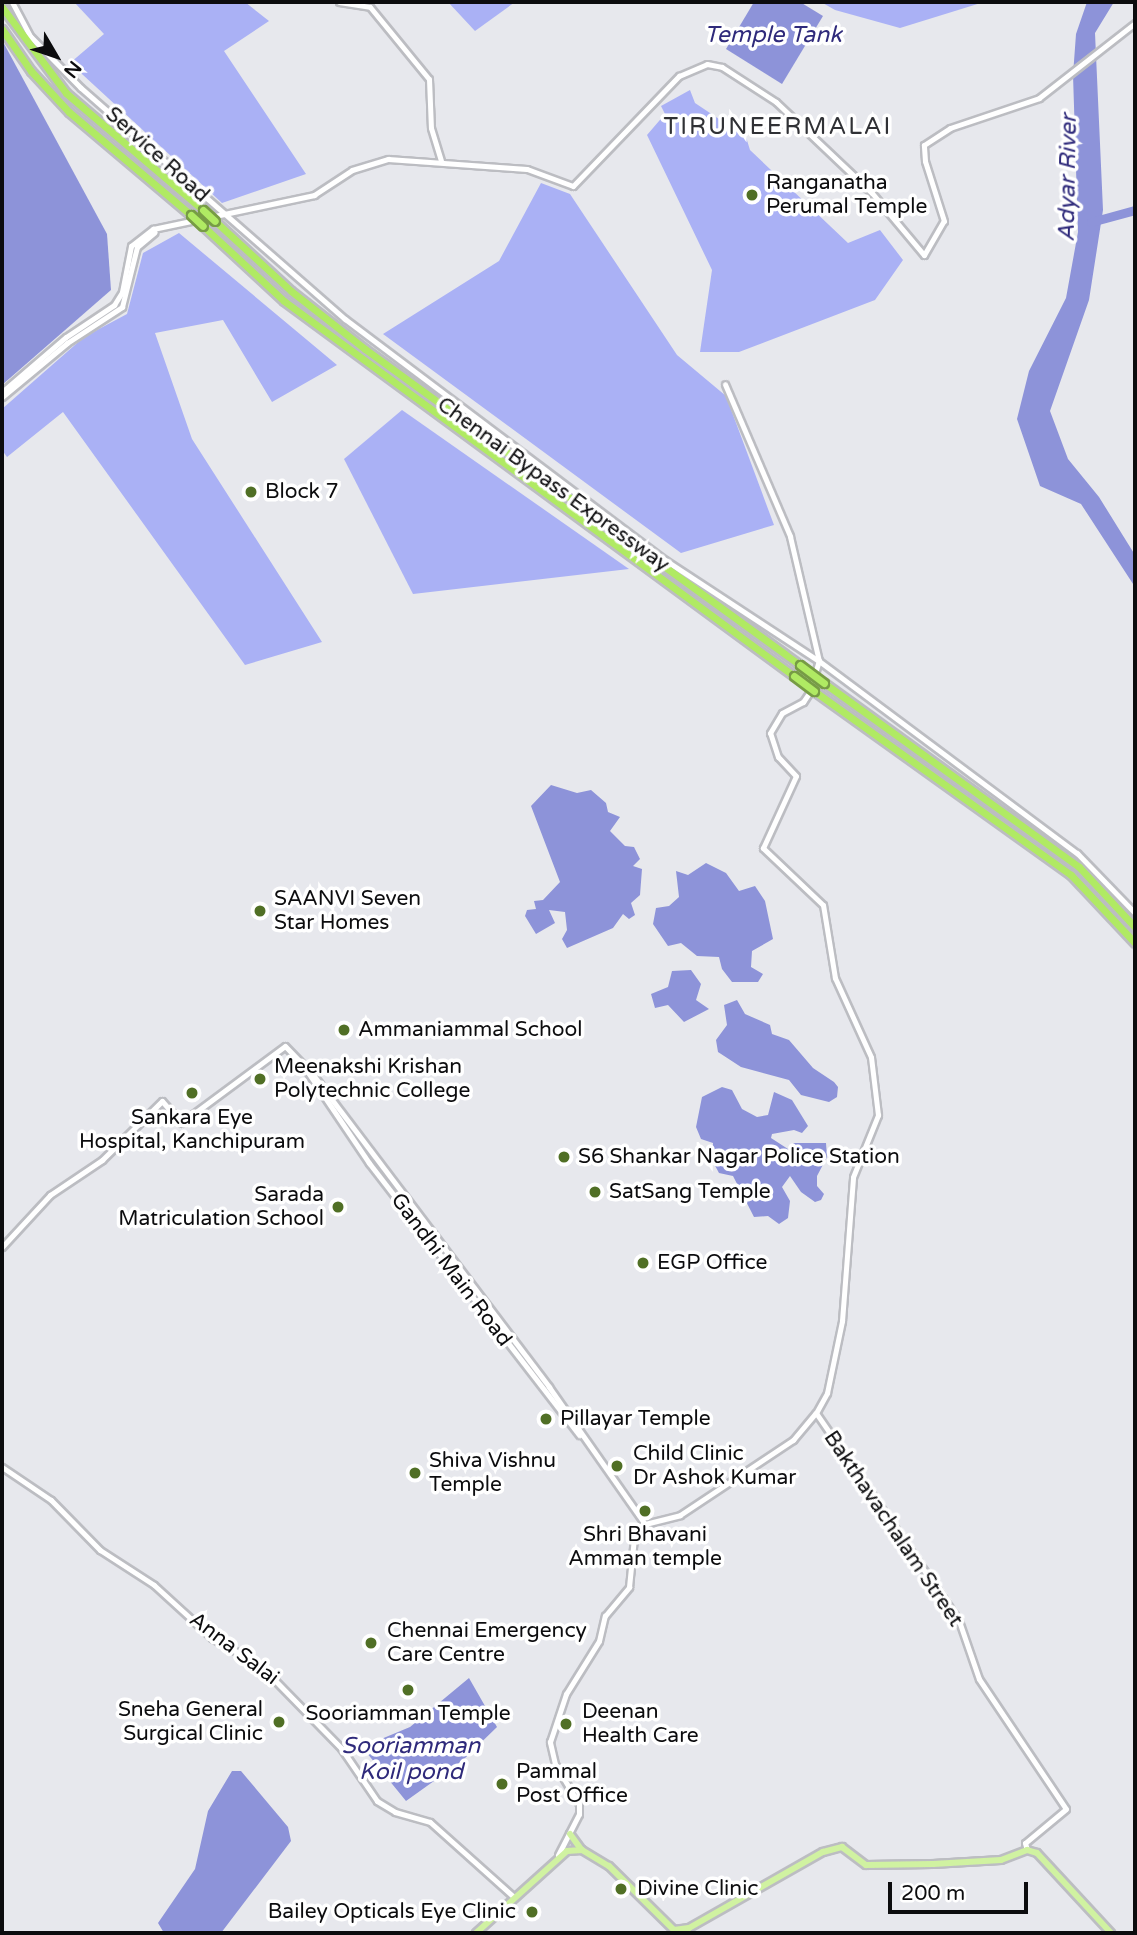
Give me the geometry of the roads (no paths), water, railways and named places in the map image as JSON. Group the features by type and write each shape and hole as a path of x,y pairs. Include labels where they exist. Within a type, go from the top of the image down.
{"highway":[{"name":"Chennai Bypass Expressway","path":"2,7 66,93 203,210 291,291 365,349 662,561 824,683 1079,867 1135,927"},
{"name":"Chennai Bypass Expressway","path":"2,29 69,112 191,215 284,301 814,691 1049,859 1071,876 1135,943"}],"main road":[{"path":"570,1834 582,1850 609,1866 674,1930 689,1928 822,1852 838,1847 866,1865 1001,1860 1027,1850 1037,1853 1111,1933"},
{"path":"476,1933 558,1855 582,1850"}],"street":[{"name":"Service Road","path":"12,2 32,37 81,88 345,319 662,561"},
{"path":"339,2 370,7 429,79 429,115 441,160"},
{"path":"2,391 66,337 114,305 123,288 129,250 137,239 163,226 222,213 268,208 314,195 352,170 388,159 441,160 527,169 573,186 679,76 707,64 722,67 758,88 842,163 924,254 944,221 924,145 942,131 1038,98 1068,79 1135,23"},
{"path":"2,397 73,338 122,307 142,241 158,231 222,213"},
{"path":"558,1855 579,1814 579,1804 555,1764 550,1741 566,1694 599,1641 605,1616 629,1587 634,1538 645,1524 680,1515 793,1440 816,1413 827,1393 842,1321 853,1177 878,1115 871,1057 835,978 823,905 763,848 796,776 778,757 770,733 782,713 803,702 810,693 819,661 790,536 726,384"},
{"path":"692,583 819,661 1077,853 1135,913"},
{"name":"Gandhi Main Road","path":"2,1247 45,1200 102,1160 162,1101 181,1123 285,1046 549,1387 645,1524"},
{"name":"Bakthavachalam Street","path":"816,1413 959,1621 979,1679 1066,1809 1025,1843 1027,1850"},
{"name":"Anna Salai","path":"2,1467 51,1500 100,1550 154,1585 212,1638 266,1670 341,1748 377,1801 395,1812 430,1822 514,1897"}],"water":[{"name":"Temple Tank","path":"754,2 800,2 823,16 782,84 726,49"},
{"path":"1087,2 1114,2 1095,33 1103,210 1089,300 1050,411 1068,459 1099,497 1135,555 1135,587 1081,504 1040,486 1017,419 1029,371 1066,298 1078,232 1073,75 1076,34"},
{"path":"2,40 107,234 111,290 2,385"},
{"path":"551,785 577,793 591,790 606,803 608,812 620,817 610,831 625,846 634,847 640,859 633,866 642,869 640,895 631,903 635,915 629,919 623,914 613,928 567,948 562,939 567,930 565,912 549,910 555,923 536,934 525,916 527,910 536,909 534,901 543,900 560,882 531,806"},
{"path":"706,863 726,873 739,891 755,886 765,901 773,939 752,951 751,967 763,974 758,982 732,982 722,969 719,957 697,956 681,943 668,946 653,924 656,908 669,906 679,897 676,871 688,875"},
{"path":"691,970 701,984 696,1000 709,1009 684,1022 668,1005 655,1008 651,994 668,987 672,971"},
{"path":"737,1000 745,1014 770,1025 772,1034 789,1040 813,1068 834,1082 838,1087 837,1097 829,1102 801,1095 789,1080 741,1067 718,1052 716,1040 727,1025 724,1005"},
{"path":"722,1087 732,1090 742,1109 757,1117 768,1115 774,1092 792,1100 808,1126 802,1133 794,1130 772,1134 771,1138 788,1149 794,1143 826,1143 827,1157 817,1176 817,1186 824,1194 821,1200 815,1202 801,1192 790,1176 782,1187 790,1201 788,1218 779,1224 768,1216 754,1217 733,1176 719,1173 712,1160 713,1143 701,1139 696,1127 702,1097"},
{"name":"Sooriamman Koil pond","path":"469,1678 497,1727 462,1761 406,1801 362,1747 410,1727"},
{"path":"232,1771 241,1771 288,1827 291,1841 221,1933 164,1933 158,1923 195,1869 208,1811"}],"waterway":[{"name":"Adyar River","path":"1091,222 1135,210"}],"place":[{"name":"Ranganatha Perumal Temple","path":"752,195"},
{"name":"Block 7","path":"251,492"},
{"name":"SAANVI Seven Star Homes","path":"260,911"},
{"name":"Ammaniammal School","path":"344,1030"},
{"name":"Meenakshi Krishan Polytechnic College","path":"260,1079"},
{"name":"Sankara Eye Hospital, Kanchipuram","path":"192,1093"},
{"name":"S6 Shankar Nagar Police Station","path":"564,1157"},
{"name":"SatSang Temple","path":"595,1192"},
{"name":"Sarada Matriculation School","path":"338,1207"},
{"name":"EGP Office","path":"643,1263"},
{"name":"Pillayar Temple","path":"546,1419"},
{"name":"Child Clinic Dr Ashok Kumar","path":"617,1466"},
{"name":"Shiva Vishnu Temple","path":"415,1473"},
{"name":"Shri Bhavani Amman temple","path":"645,1511"},
{"name":"Chennai Emergency Care Centre","path":"371,1643"},
{"name":"Sooriamman Temple","path":"408,1690"},
{"name":"Sneha General Surgical Clinic","path":"279,1722"},
{"name":"Deenan Health Care","path":"566,1724"},
{"name":"Pammal Post Office","path":"502,1784"},
{"name":"Divine Clinic","path":"621,1889"},
{"name":"Bailey Opticals Eye Clinic","path":"532,1912"}],"district":[{"name":"TIRUNEERMALAI","path":"778,127"}]}
